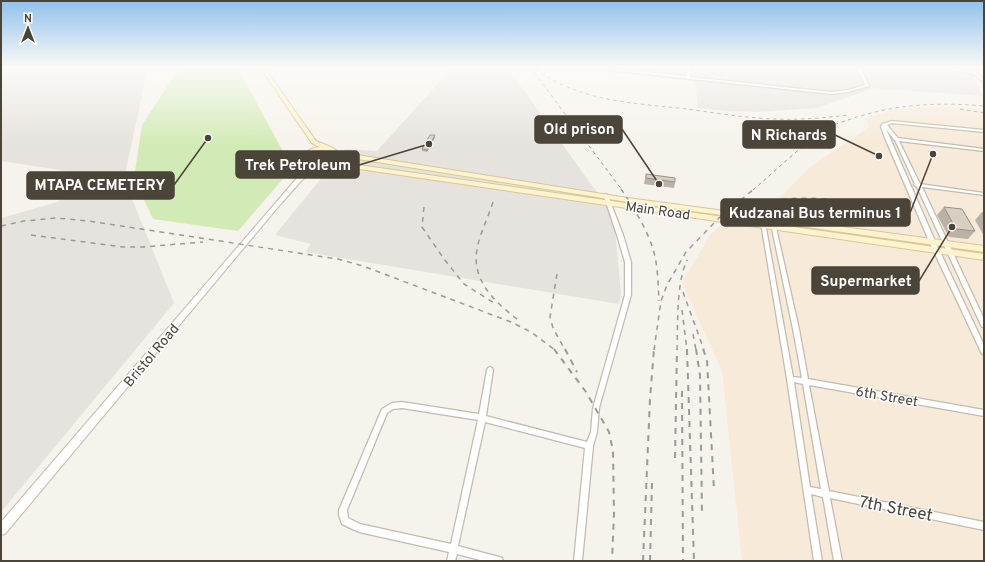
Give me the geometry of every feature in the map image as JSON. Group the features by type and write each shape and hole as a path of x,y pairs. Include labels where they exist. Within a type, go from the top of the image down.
{"main road":[{"path":"280,93 314,142 333,150 336,154 336,159 332,163 316,167 306,164 304,159 312,144 311,138"},
{"path":"307,154 316,149 327,148"},
{"name":"Main Road","path":"336,154 530,188 773,222 984,257"},
{"name":"Main Road","path":"332,163 530,188"},
{"name":"Main Road","path":"844,233 932,241 984,249"}],"street":[{"path":"884,124 892,122 984,131"},
{"path":"884,124 883,127 887,138 932,241 984,352"},
{"path":"884,124 897,140 984,324"},
{"path":"887,138 984,150"},
{"name":"Bristol Road","path":"300,179 306,164"},
{"name":"Bristol Road","path":"1,530 300,179 316,167"},
{"path":"908,184 984,194"},
{"path":"578,561 589,446 594,432 596,408 628,295 628,262 608,200"},
{"path":"763,221 808,490 818,561"},
{"path":"773,222 788,292 838,561"},
{"path":"775,291 788,292"},
{"path":"970,321 984,324"},
{"path":"451,561 482,418 490,370"},
{"name":"6th Street","path":"790,379 984,413"},
{"path":"499,561 454,549 359,528 345,521 343,515 344,510 384,411 392,406 402,405 482,418 589,446"},
{"name":"7th Street","path":"808,490 984,526"}],"shaded area":[{"path":"1,93 142,93 124,179 174,303 1,512 1,218 58,202 73,172 1,161"},
{"path":"429,93 526,93 593,187 613,209 621,293 619,304 305,252 311,244 275,235 345,149 377,151"},
{"path":"696,93 860,93 816,108 759,112 698,108"},
{"path":"946,93 982,93 983,96"},
{"path":"934,106 984,109 984,561 742,561 722,371 682,283 710,235 741,208 768,209 809,168 869,127 866,118 897,109"}],"green space":[{"path":"163,93 251,93 285,155 295,165 238,231 153,219 134,178 142,125"}],"building":[{"path":"430,135 435,135 427,150 422,149"},
{"path":"646,174 675,178 675,182 646,178"},
{"path":"944,207 962,209 975,231 956,229"}],"railway":[{"path":"550,93 622,190"},
{"path":"584,93 628,102 764,118 802,119 848,115"},
{"path":"753,190 814,137 833,125 867,114 900,107 933,104 984,106"},
{"path":"960,109 984,113"},
{"path":"621,189 643,225 653,249 657,268 659,301"},
{"path":"654,350 661,301 667,285 686,252 719,218 754,189"},
{"path":"733,211 756,204 800,198 843,201 910,211"},
{"path":"493,202 477,249 476,261 478,272 482,282 495,300 521,322"},
{"path":"424,207 422,227 444,259 464,284 494,303"},
{"path":"1,226 24,221 56,218 88,221 338,259 363,266 511,322 531,332 554,350"},
{"path":"31,235 123,247 143,247 203,242"},
{"path":"677,350 679,292 683,270 687,260"},
{"path":"557,274 550,317 553,328 565,350"},
{"path":"683,292 704,350"},
{"path":"682,310 687,350"},
{"path":"693,334 696,350"},
{"path":"565,349 577,372"},
{"path":"643,561 650,399 654,349"},
{"path":"675,458 677,349"},
{"path":"687,349 694,561"},
{"path":"696,349 700,375 702,515"},
{"path":"703,349 707,360 714,490"},
{"path":"554,350 586,392 609,432 613,451 614,514 612,561"},
{"path":"682,391 683,561"},
{"path":"650,561 652,483"}],"place":[{"name":"MTAPA CEMETERY","path":"208,138"},
{"name":"Trek Petroleum","path":"429,144"},
{"name":"Kudzanai Bus terminus 1","path":"933,154"},
{"name":"N Richards","path":"879,156"},
{"name":"Old prison","path":"659,184"},
{"name":"Supermarket","path":"952,227"}]}
